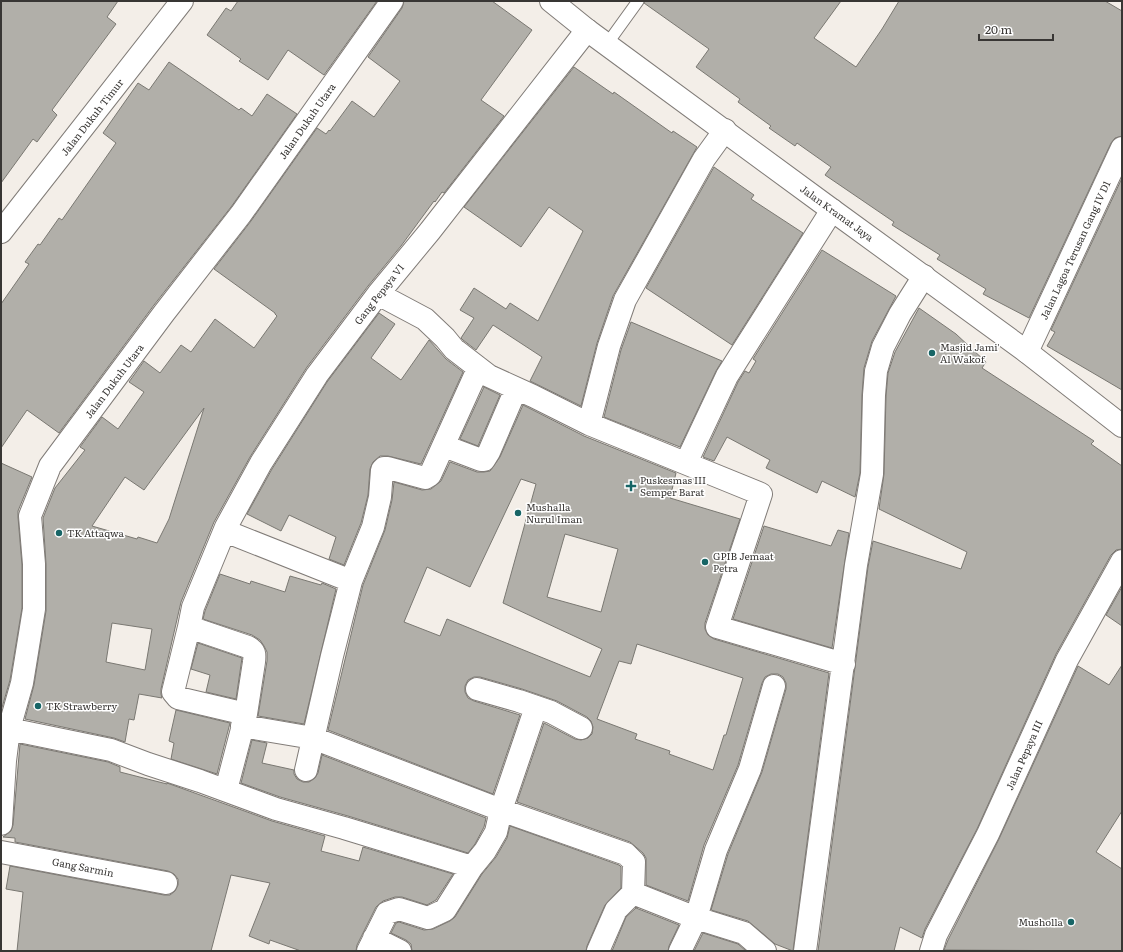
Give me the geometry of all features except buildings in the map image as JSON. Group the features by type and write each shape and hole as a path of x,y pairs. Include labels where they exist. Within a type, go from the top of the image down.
{"street":[{"name":"Jalan Dukuh Timur","path":"1,232 182,1"},
{"name":"Jalan Dukuh Utara","path":"1,824 5,761 9,729 22,684 34,609 34,564 30,516 50,466 164,313 241,214 392,1"},
{"name":"Jalan Kramat Jaya","path":"551,1 587,30 1027,352 1122,426"},
{"name":"Gang Pepaya VI","path":"244,720 178,698 173,692 193,607 225,531 261,463 317,375 378,294 430,231 587,30"},
{"path":"589,424 609,346 625,300 704,159 725,130"},
{"name":"Jalan Lagoa Terusan Gang IV D1","path":"1027,352 1122,148"},
{"path":"686,463 727,376 832,210"},
{"path":"805,951 856,565 872,474 876,371 883,347 900,314 924,276"},
{"path":"378,294 425,320 446,338 454,349 489,376 589,424 761,494 717,627 844,664"},
{"path":"306,770 351,581 373,527 380,497 382,470 384,468 388,468 421,478 427,478 433,471 478,369"},
{"path":"444,446 484,460 489,452 516,389"},
{"path":"225,531 351,581"},
{"name":"Jalan Pepaya III","path":"931,951 936,935 988,834 1027,745 1067,660 1122,561"},
{"path":"189,627 248,646 255,654 244,720 226,790"},
{"path":"680,951 696,918 716,850 750,769 774,686"},
{"path":"477,690 551,712 581,728"},
{"path":"400,951 371,944 388,913 399,909 428,918 445,910 496,832 501,810 536,707"},
{"path":"244,720 313,738 501,810 626,854 634,862 633,893 616,910 598,951"},
{"path":"9,729 111,750 276,809 472,867"},
{"name":"Gang Sarmin","path":"1,852 166,883"},
{"path":"633,893 696,918 744,933 765,951"}],"lane":[{"path":"607,44 638,1"}],"place":[{"name":"Masjid Jami' Al Wakof","path":"932,353"},
{"name":"Puskesmas III Semper Barat","path":"631,486"},
{"name":"Mushalla Nurul Iman","path":"518,513"},
{"name":"TK Attaqwa","path":"59,533"},
{"name":"GPIB Jemaat Petra","path":"705,562"},
{"name":"TK Strawberry","path":"38,706"},
{"name":"Musholla","path":"1071,922"}]}
